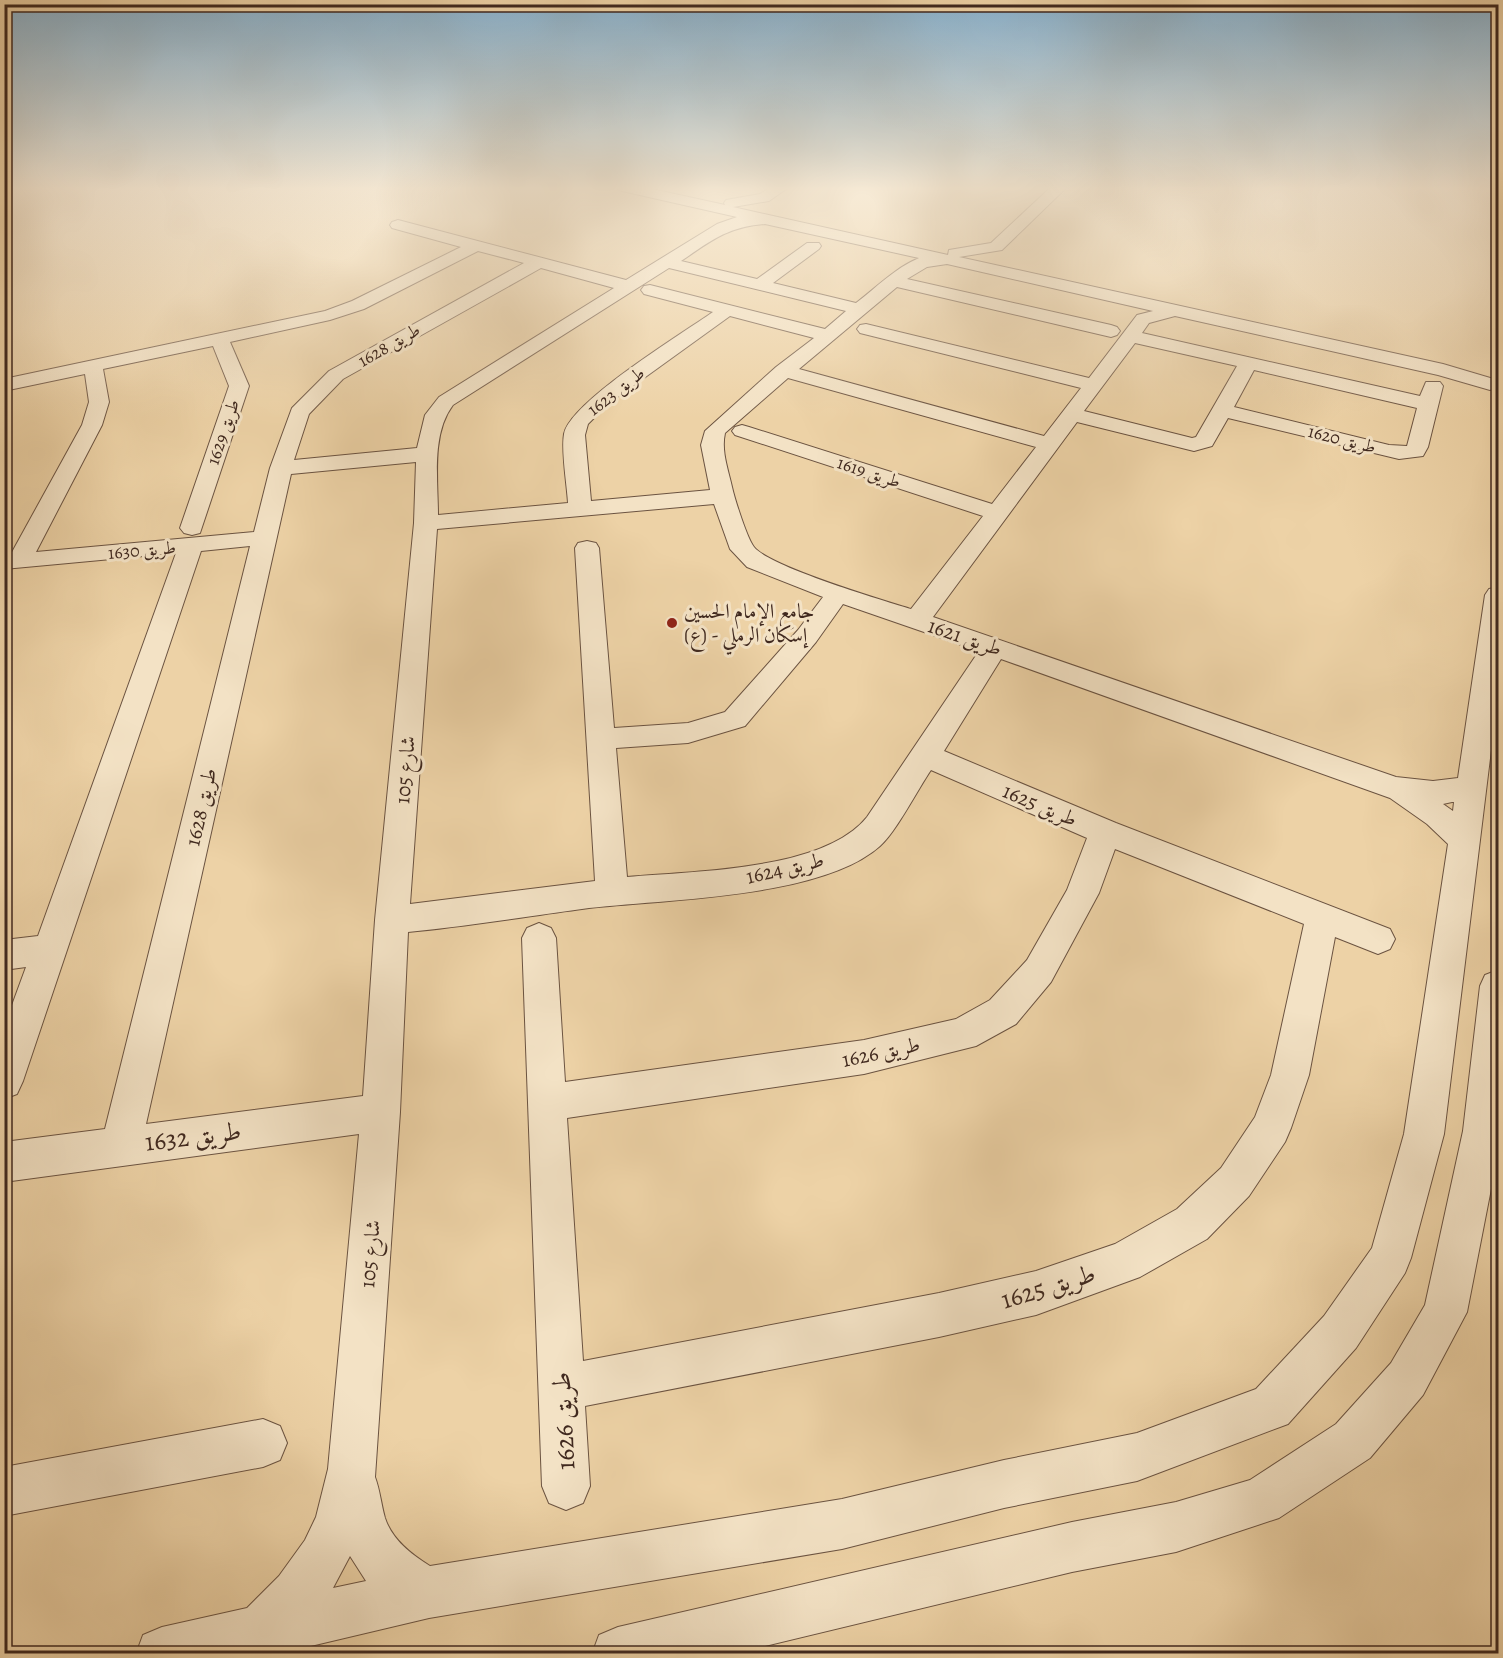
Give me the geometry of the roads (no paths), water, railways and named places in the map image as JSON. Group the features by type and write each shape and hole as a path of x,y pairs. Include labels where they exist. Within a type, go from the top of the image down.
{"street":[{"path":"4,385 330,315 358,305 439,264"},
{"name":"طريق 1628","path":"122,1145 281,468 299,412 336,375 535,264"},
{"path":"548,264 826,335"},
{"name":"شارع 105","path":"263,1629 287,1607 326,1556 339,1527 348,1497 352,1469 381,1112 392,920 426,523 427,454 435,415 446,401 639,288 664,264"},
{"path":"676,264 760,285 862,319 1093,385"},
{"path":"760,285 788,264"},
{"path":"895,264 1130,322 1171,311 1496,382"},
{"path":"902,267 913,264"},
{"path":"973,264 1248,363 1428,404"},
{"path":"1007,264 1318,332 1478,363"},
{"name":"طريق 1621","path":"902,267 862,319 826,335 715,431 712,445 723,496 742,549 756,562 837,594 995,647 1393,788 1420,793 1445,793 1471,785"},
{"name":"طريق 1623","path":"580,509 573,435 578,422 601,400 727,310"},
{"path":"917,620 1093,385 1130,322"},
{"name":"طريق 1629","path":"192,537 239,386 219,339"},
{"path":"1071,414 1194,445 1204,441 1248,363"},
{"name":"طريق 1630","path":"12,561 93,425 99,402 93,366"},
{"path":"783,371 1049,444"},
{"name":"طريق 1620","path":"1222,410 1389,451 1408,453 1417,447 1434,380"},
{"name":"طريق 1619","path":"742,431 997,513"},
{"path":"281,468 427,454"},
{"path":"426,523 723,496"},
{"path":"4,1081 192,537"},
{"name":"طريق 1630","path":"12,561 192,537 265,538"},
{"path":"587,548 612,892"},
{"path":"601,739 688,733 735,719 807,636 837,594"},
{"path":"162,1653 429,1592 842,1524 1004,1484 1137,1456 1271,1407 1340,1332 1390,1258 1424,1134 1498,595"},
{"name":"طريق 1624","path":"392,920 468,913 612,892 747,879 818,864 847,851 869,836 927,756 995,647"},
{"name":"طريق 1625","path":"927,756 1105,832 1377,939"},
{"name":"طريق 1621","path":"1393,788 1438,816 1463,839"},
{"name":"طريق 1626","path":"547,1103 864,1057 963,1034 1003,1012 1039,971 1082,893 1105,832"},
{"name":"طريق 1625","path":"561,1388 939,1316 1036,1293 1125,1262 1192,1224 1235,1182 1271,1128 1290,1075 1322,918"},
{"name":"طريق 1626","path":"539,939 566,1486"},
{"path":"4,955 49,949"},
{"path":"618,1653 1072,1547 1176,1527 1262,1501 1353,1441 1407,1380 1445,1312 1483,1131 1498,986"},
{"name":"طريق 1632","path":"4,1162 381,1112"},
{"path":"4,1492 263,1443"},
{"name":"شارع 105","path":"352,1469 359,1518 367,1539 378,1557 393,1573 429,1592"}],"place":[{"name":"جامع الإمام الحسين (ع) - إسكان الرملي","path":"672,623"}]}
